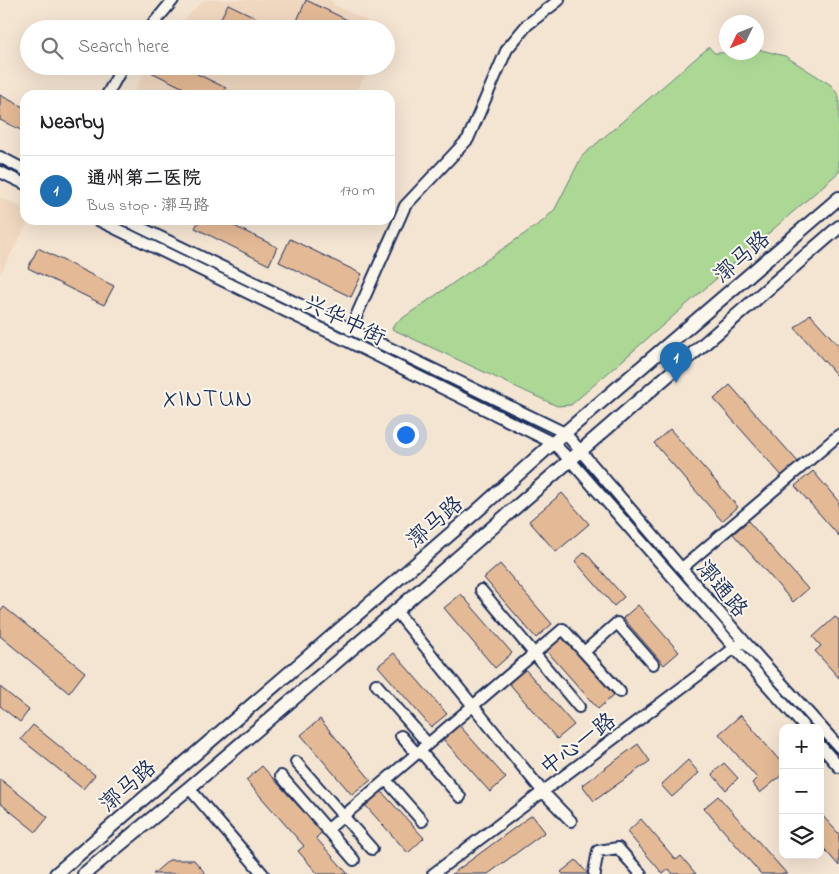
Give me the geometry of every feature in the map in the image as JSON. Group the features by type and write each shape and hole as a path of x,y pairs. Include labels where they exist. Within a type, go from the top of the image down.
{"main road":[{"name":"漷马路","path":"56,874 839,198"},
{"name":"漷马路","path":"84,874 189,788 396,611 839,227"}],"street":[{"path":"156,20 173,0"},
{"path":"350,330 405,206 468,139 507,49 527,26 559,0"},
{"path":"110,90 118,75"},
{"path":"0,157 20,167"},
{"path":"0,172 20,182"},
{"name":"兴华中街","path":"108,225 553,443 570,460"},
{"name":"兴华中街","path":"135,225 565,433 582,451"},
{"path":"682,568 839,434"},
{"name":"漷通路","path":"582,451 682,568 802,724"},
{"name":"漷通路","path":"570,460 740,644 839,747"},
{"path":"481,590 580,707"},
{"path":"396,611 543,792 571,821"},
{"path":"584,652 617,623 653,664"},
{"path":"327,830 563,629 620,692"},
{"name":"中心一路","path":"433,874 740,644"},
{"path":"376,684 422,749 460,797"},
{"path":"401,736 422,749"},
{"path":"824,750 839,767"},
{"path":"296,762 372,849"},
{"path":"281,776 354,860"},
{"path":"386,780 422,821"},
{"path":"189,788 263,874"},
{"path":"595,874 598,851 618,848 642,874"}],"shaded area":[{"path":"204,0 330,0 335,5 365,20 184,20"},
{"path":"143,75 365,75 358,90 135,90"},
{"path":"0,197 20,207 20,225 26,225 0,274"}],"green space":[{"path":"709,47 714,53 719,53 719,60 764,60 764,51 785,56 831,85 839,96 839,172 571,405 557,406 392,329 394,324 543,221 555,209 582,156"}],"building":[{"path":"306,0 347,20 297,20"},
{"path":"228,4 261,20 220,20"},
{"path":"157,75 199,75 226,88 225,90 188,90"},
{"path":"0,95 20,105 20,130 0,120"},
{"path":"196,225 232,225 277,247 269,265 195,228"},
{"path":"290,239 362,274 351,297 279,262"},
{"path":"38,248 114,286 104,305 28,268"},
{"path":"810,314 839,346 839,378 795,328"},
{"path":"730,385 799,463 783,477 714,399"},
{"path":"670,429 738,507 722,521 654,443"},
{"path":"813,471 839,502 839,536 795,486"},
{"path":"562,493 589,524 556,552 529,521"},
{"path":"748,521 808,589 793,602 733,534"},
{"path":"585,552 624,597 614,606 575,561"},
{"path":"500,564 552,624 536,638 484,578"},
{"path":"461,594 512,653 495,668 444,608"},
{"path":"638,605 679,652 664,665 623,618"},
{"path":"4,607 85,672 69,693 0,636 0,612"},
{"path":"835,617 839,620 839,678 815,651 821,646 813,637"},
{"path":"562,636 614,695 598,709 546,650"},
{"path":"394,653 447,714 431,727 378,666"},
{"path":"524,668 574,725 557,739 508,682"},
{"path":"0,687 29,710 20,722 0,706"},
{"path":"741,715 779,760 779,777 760,793 752,783 757,778 719,734"},
{"path":"320,719 371,780 352,795 301,735"},
{"path":"33,725 95,775 83,789 21,739"},
{"path":"459,725 506,778 490,792 443,739"},
{"path":"638,744 650,761 594,801 582,785"},
{"path":"688,760 699,773 672,797 661,785"},
{"path":"724,763 738,778 726,790 712,774"},
{"path":"262,766 322,832 316,838 348,874 318,874 298,851 304,846 246,780"},
{"path":"0,779 48,817 36,832 0,803"},
{"path":"381,791 424,838 408,853 365,805"},
{"path":"718,796 787,874 761,874 704,808"},
{"path":"532,815 545,832 488,874 452,874"},
{"path":"824,817 839,834 839,866 824,849"},
{"path":"641,819 676,860 681,856 696,874 673,874 669,869 663,874 627,832"},
{"path":"169,860 194,860 206,874 153,874"},
{"path":"576,860 588,874 563,874 561,872"}],"place":[{"name":"通州第二医院","path":"676,383"}],"district":[{"name":"XINTUN","path":"208,397"}]}
